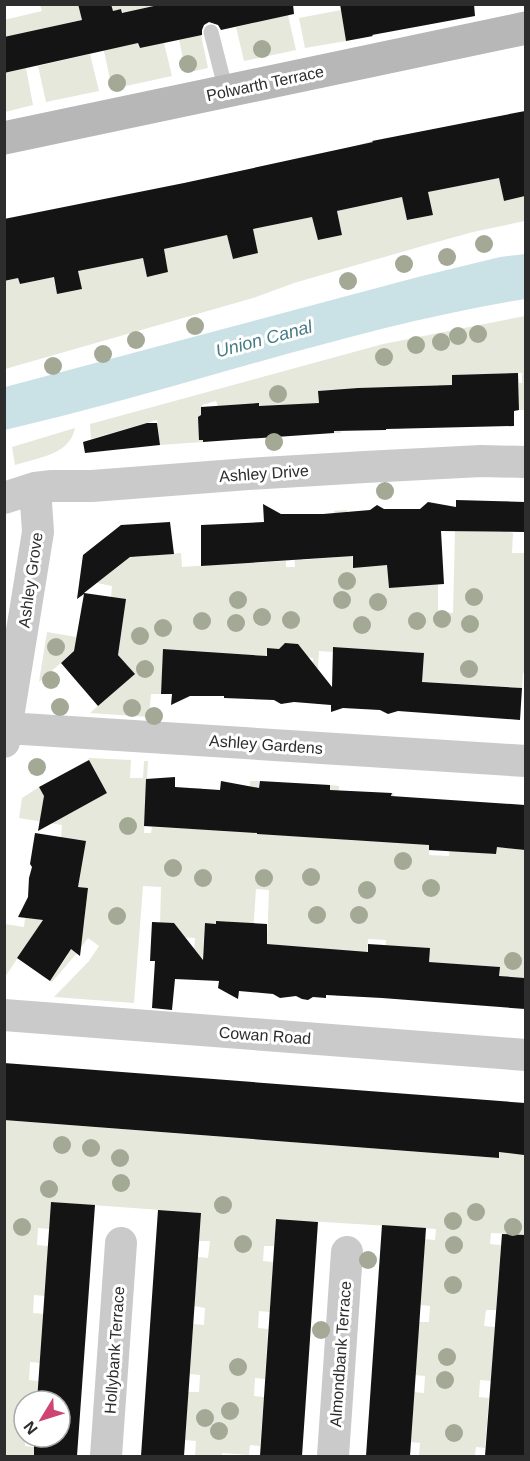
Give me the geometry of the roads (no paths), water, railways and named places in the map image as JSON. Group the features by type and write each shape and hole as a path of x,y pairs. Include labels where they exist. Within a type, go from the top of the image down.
{"street":[{"name":"Polwarth Terrace","path":"4,138 525,27"},
{"name":"Ashley Drive","path":"4,498 35,488 52,486 92,486 353,467 481,461 525,462"},
{"name":"Ashley Grove","path":"6,735 38,532 35,488"},
{"name":"Ashley Gardens","path":"6,735 525,761"},
{"name":"Cowan Road","path":"4,1015 525,1055"},
{"name":"Hollybank Terrace","path":"106,1456 121,1243"},
{"name":"Almondbank Terrace","path":"333,1456 347,1252"}],"lane":[{"path":"212,32 226,91"}],"water":[{"name":"Union Canal","path":"525,254 525,299 378,330 5,430 5,387 418,277 500,257"}]}
